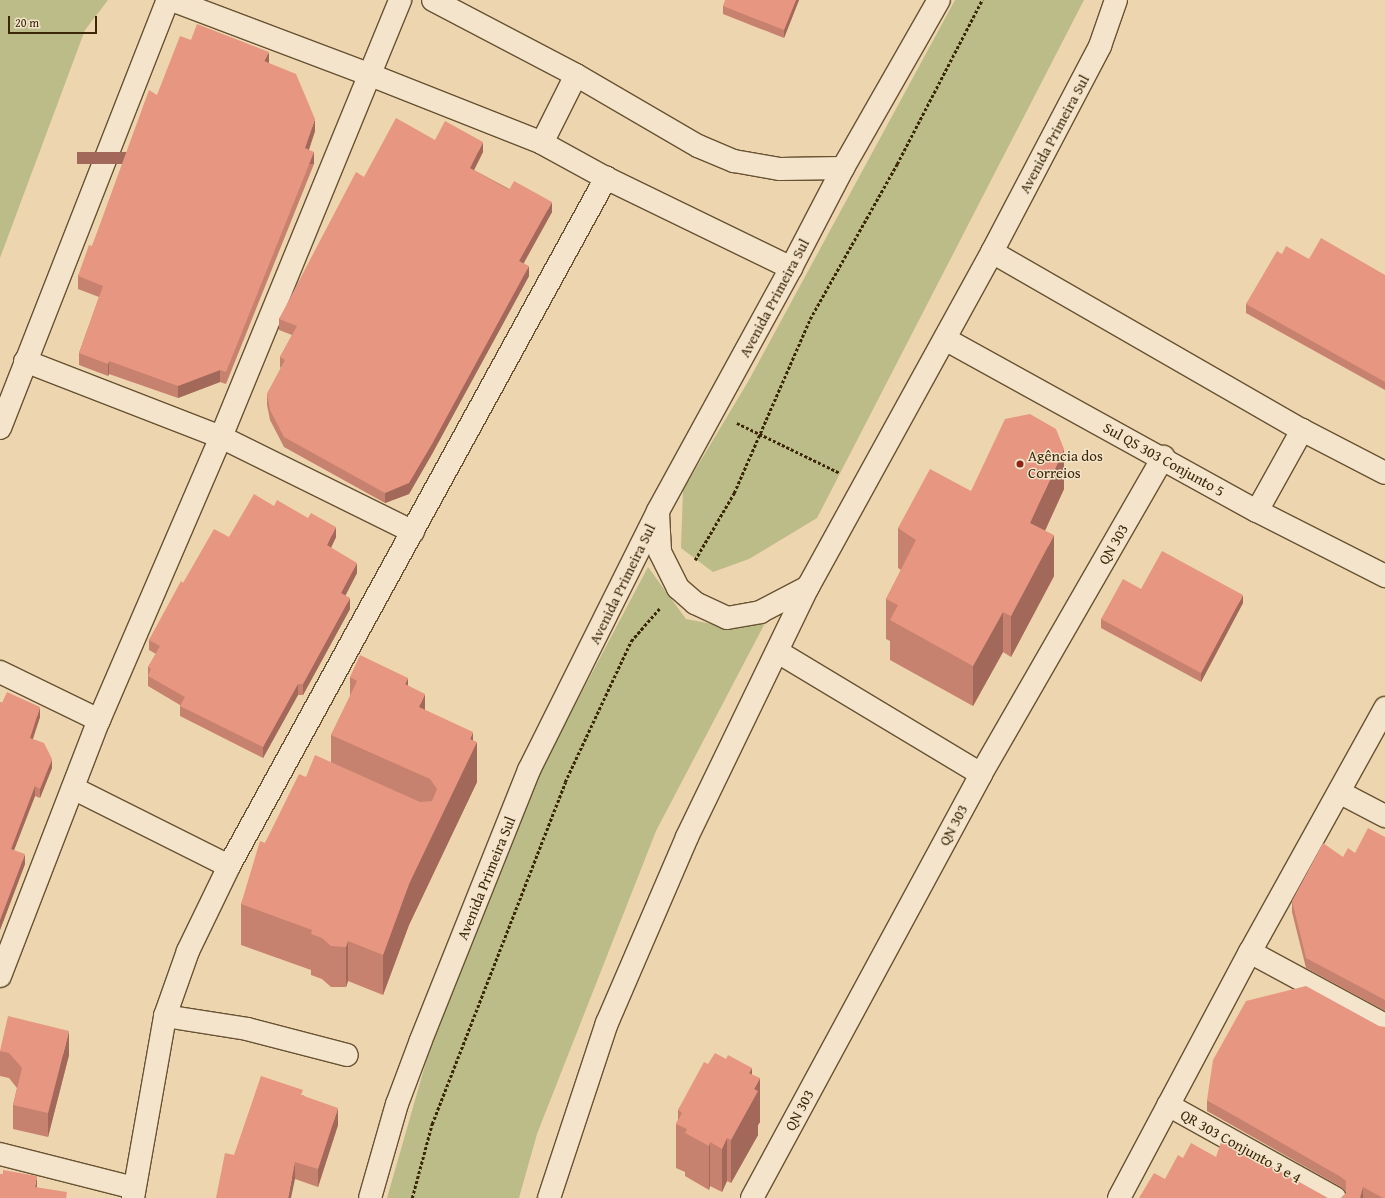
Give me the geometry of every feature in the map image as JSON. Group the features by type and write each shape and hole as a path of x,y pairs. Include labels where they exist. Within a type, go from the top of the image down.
{"street":[{"path":"0,428 25,360 168,0"},
{"path":"172,0 368,74 542,144 606,178 791,268"},
{"path":"0,976 99,720 221,437 368,74 400,0"},
{"path":"433,0 576,76 698,146 734,161 780,169 843,168"},
{"name":"Avenida Primeira Sul","path":"370,1198 397,1104 421,1040 529,770 658,512 791,268 843,168 939,0"},
{"name":"Avenida Primeira Sul","path":"549,1198 607,1023 687,837 778,652 808,587 866,485 992,252 1100,46 1116,0"},
{"path":"542,144 576,76"},
{"path":"0,1154 134,1193 165,1016 188,951 229,866 292,772 413,532 606,178"},
{"path":"992,252 1302,430 1385,474"},
{"name":"Sul QS 303 Conjunto 5","path":"945,339 1163,457 1257,511 1385,576"},
{"path":"25,360 221,437 413,532"},
{"path":"1257,511 1302,430"},
{"name":"QN 303","path":"752,1198 981,774 1163,457"},
{"path":"658,512 660,552 678,588 695,603 727,618 760,612 808,587"},
{"path":"778,652 981,774"},
{"path":"0,672 99,720"},
{"path":"1119,1198 1250,952 1385,708"},
{"path":"73,788 229,866"},
{"path":"1339,792 1385,816"},
{"path":"1250,952 1385,1025"},
{"path":"165,1016 247,1029 347,1054"},
{"name":"QR 303 Conjunto 3 e 4","path":"1168,1106 1335,1198"}],"path":[{"path":"712,411 866,485"}],"green space":[{"path":"0,0 108,0 85,30 0,258"},
{"path":"955,0 1084,0 817,518 749,559 713,572 681,548 683,490 749,380"},
{"path":"648,567 686,619 728,627 774,606 656,831 537,1134 519,1198 387,1198 442,1006 547,758"}],"building":[{"path":"725,0 796,0 784,30 723,6"},
{"path":"197,24 269,52 264,61 296,74 315,119 305,148 314,152 226,372 220,370 178,386 109,361 108,364 79,353 103,286 78,276 89,245 92,246 149,90 157,95 180,36 191,40"},
{"path":"396,118 435,140 445,121 483,142 470,168 509,190 514,181 552,202 519,261 529,266 432,444 409,483 385,493 284,437 270,410 267,394 285,360 280,357 297,326 279,319 356,172 364,177"},
{"path":"1321,238 1385,275 1385,382 1246,304 1277,251 1282,254 1286,246 1309,259"},
{"path":"1030,414 1056,429 1064,449 1030,523 1054,535 1011,616 1003,612 973,666 890,620 898,605 886,599 916,540 898,528 930,469 971,491 1005,419"},
{"path":"254,494 274,506 277,500 308,518 311,513 336,527 327,545 357,563 341,593 350,598 303,684 298,684 263,747 180,706 185,697 148,676 151,669 148,667 160,646 149,640 181,581 183,583 214,529 229,537"},
{"path":"1162,551 1243,595 1201,673 1101,619 1123,579 1141,589"},
{"path":"360,655 408,678 405,684 425,694 419,707 473,732 470,739 477,742 409,884 383,955 348,941 346,947 331,946 322,938 311,934 312,930 241,904 260,841 265,843 299,774 306,777 315,755 420,802 432,801 437,789 430,779 331,735 357,681 350,677"},
{"path":"7,692 40,707 30,738 44,743 52,759 40,789 35,786 11,849 25,854 0,920 0,702 2,703"},
{"path":"1368,828 1385,837 1385,1000 1306,958 1292,901 1323,843 1343,857 1348,848 1355,853"},
{"path":"1306,986 1379,1026 1385,1027 1385,1198 1363,1187 1360,1198 1341,1198 1346,1193 1346,1181 1341,1177 1207,1100 1213,1060 1246,1001"},
{"path":"8,1016 69,1031 48,1113 13,1105 22,1068 9,1053 0,1051"},
{"path":"715,1053 726,1059 728,1055 752,1068 749,1073 760,1078 754,1089 758,1091 731,1140 727,1138 722,1149 710,1142 709,1146 685,1133 687,1129 676,1124 682,1113 678,1110 704,1062 708,1064"},
{"path":"261,1076 303,1090 301,1095 338,1108 318,1169 295,1162 288,1198 216,1198 225,1153 234,1155"},
{"path":"1222,1139 1328,1198 1139,1198 1154,1173 1165,1179 1178,1155 1183,1158 1191,1143 1216,1157"},
{"path":"3,1170 37,1176 35,1187 67,1192 66,1198 0,1198 0,1174 3,1174"}],"place":[{"name":"Agência dos Correios","path":"1020,464"}]}
